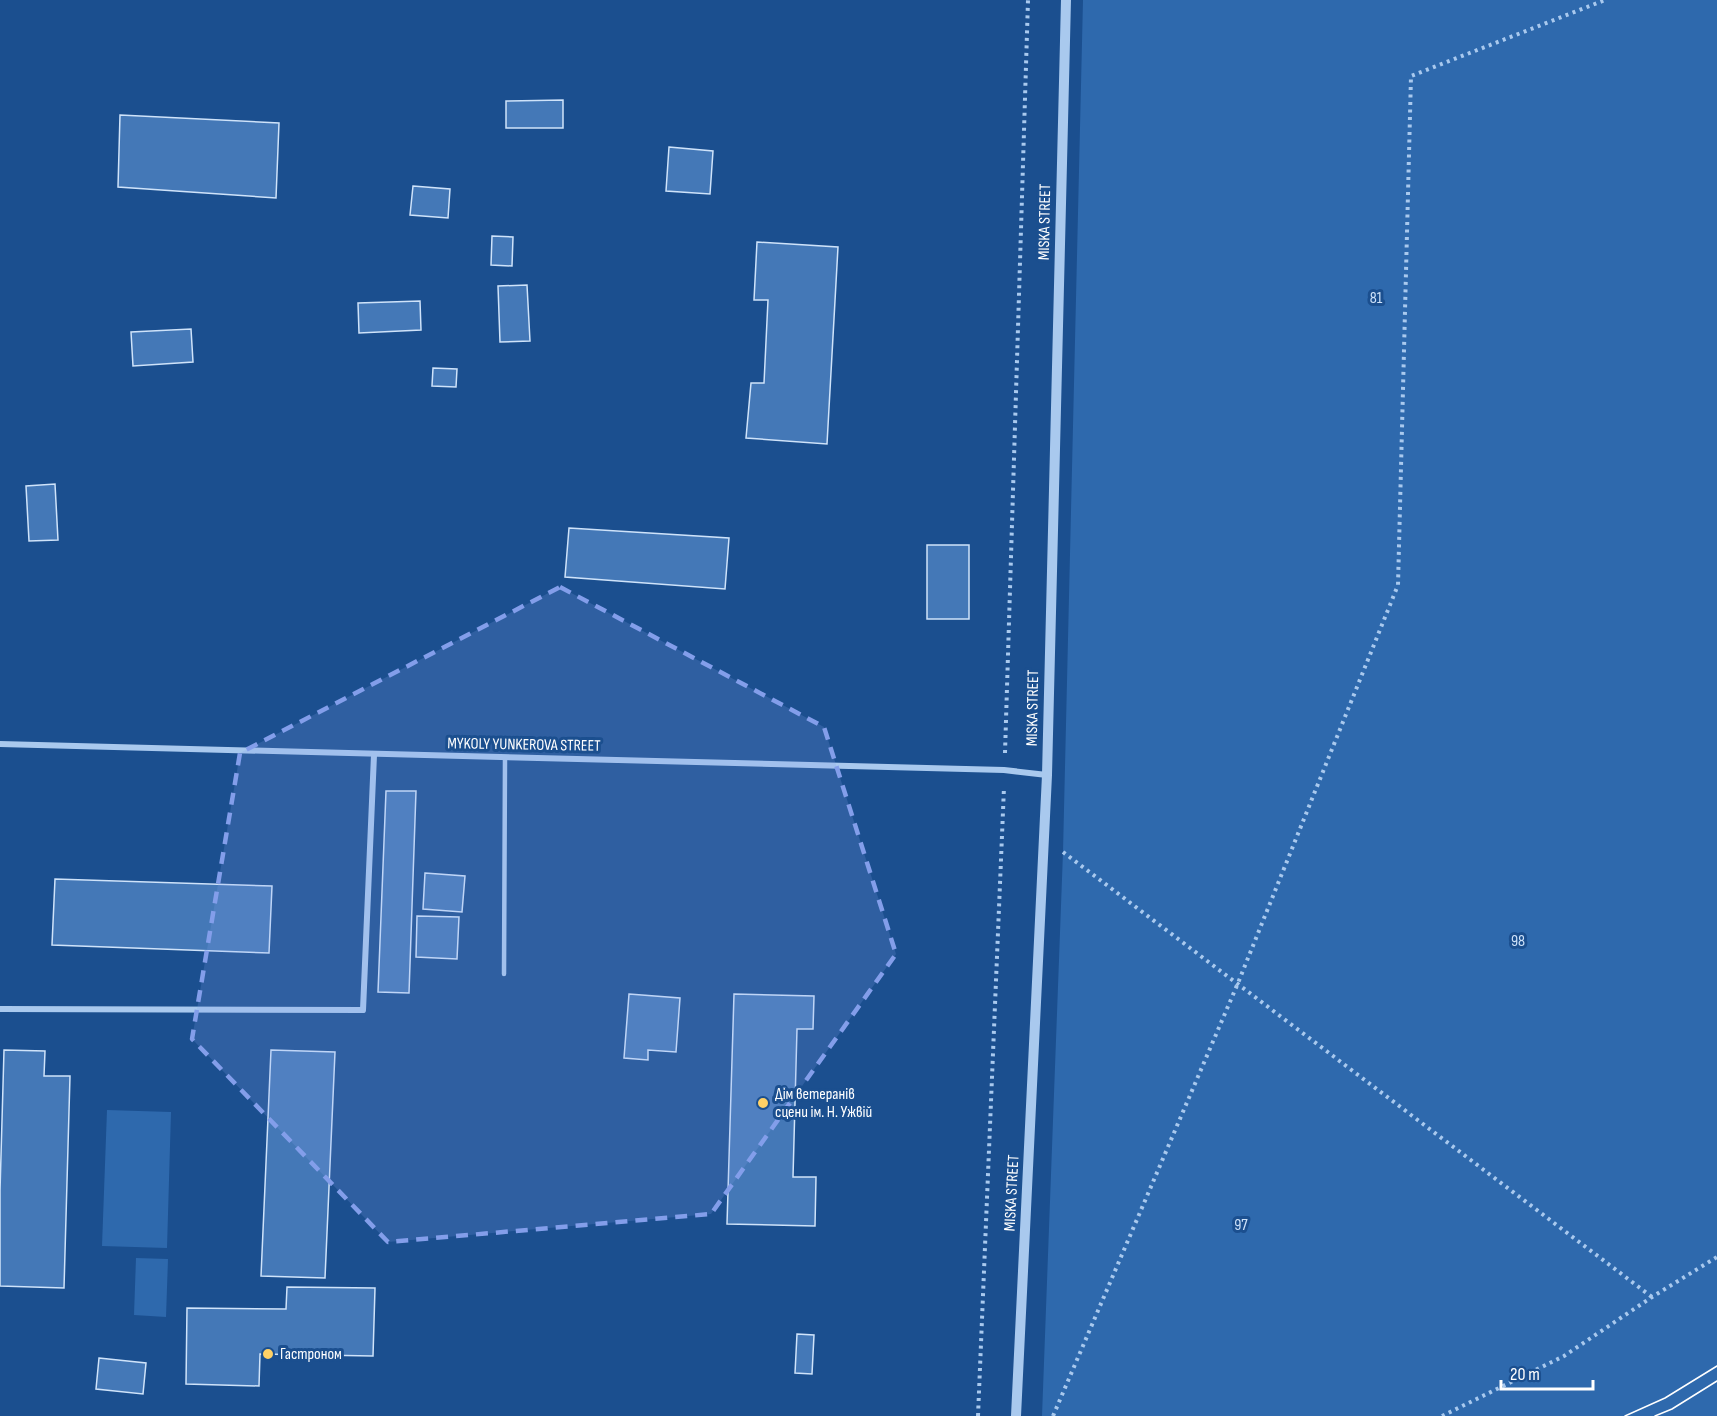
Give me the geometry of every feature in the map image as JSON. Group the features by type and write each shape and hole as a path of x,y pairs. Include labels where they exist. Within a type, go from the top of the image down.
{"street":[{"name":"MISKA STREET","path":"1016,1416 1047,775 1066,0"},
{"name":"MYKOLY YUNKEROVA STREET","path":"0,744 1004,770 1047,775"},
{"path":"0,1009 363,1010 374,755"}],"lane":[{"path":"504,974 505,758"}],"path":[{"path":"978,1416 1004,770 1028,0"},
{"path":"1053,1416 1238,983 1398,585 1411,76 1605,0"},
{"path":"1063,852 1652,1297"},
{"path":"1442,1416 1564,1356 1717,1257"}],"highlighted area":[{"path":"560,587 824,727 896,954 711,1214 388,1242 192,1039 240,753"}],"green space":[{"path":"1083,0 1717,0 1717,1416 1042,1416 1063,852"},
{"path":"107,1110 171,1112 167,1248 102,1246"},
{"path":"136,1258 168,1259 166,1317 134,1315"}],"building":[{"path":"563,100 563,128 506,128 506,101"},
{"path":"120,115 279,123 276,198 118,187"},
{"path":"669,147 713,151 710,194 666,191"},
{"path":"413,186 450,189 448,218 410,215"},
{"path":"492,236 513,237 512,266 491,265"},
{"path":"757,242 838,247 827,444 746,438 751,383 764,383 768,300 754,300"},
{"path":"527,285 530,341 500,342 498,286"},
{"path":"420,301 421,330 359,333 358,303"},
{"path":"191,329 193,362 133,366 131,332"},
{"path":"433,368 457,369 456,387 432,386"},
{"path":"55,484 58,540 29,541 26,486"},
{"path":"569,528 729,538 725,589 565,577"},
{"path":"927,545 969,545 969,619 927,619"},
{"path":"386,791 416,791 409,993 378,992"},
{"path":"425,873 465,876 462,912 423,909"},
{"path":"55,879 272,886 269,953 52,945"},
{"path":"417,916 459,917 457,959 416,957"},
{"path":"629,994 680,998 676,1052 648,1050 648,1060 624,1058"},
{"name":"Дім ветеранів сцени ім. Н. Ужвій","path":"734,994 814,996 813,1029 797,1029 793,1177 816,1177 815,1226 727,1224"},
{"path":"4,1050 45,1051 44,1076 70,1076 64,1288 0,1286"},
{"path":"271,1050 335,1052 325,1278 261,1276"},
{"path":"287,1287 375,1288 373,1356 260,1354 259,1386 186,1384 187,1308 286,1309"},
{"path":"797,1334 814,1335 812,1374 795,1373"},
{"path":"99,1358 146,1363 143,1394 96,1389"}],"tram line":[{"path":"1625,1416 1665,1398 1717,1366"},
{"path":"1655,1416 1672,1409 1717,1381"}],"place":[{"name":"Дім ветеранів сцени ім. Н. Ужвій","path":"763,1103"},
{"name":"Гастроном","path":"268,1354"}],"park label":[{"name":"81","path":"1376,298"},
{"name":"98","path":"1518,941"},
{"name":"97","path":"1241,1225"}]}
